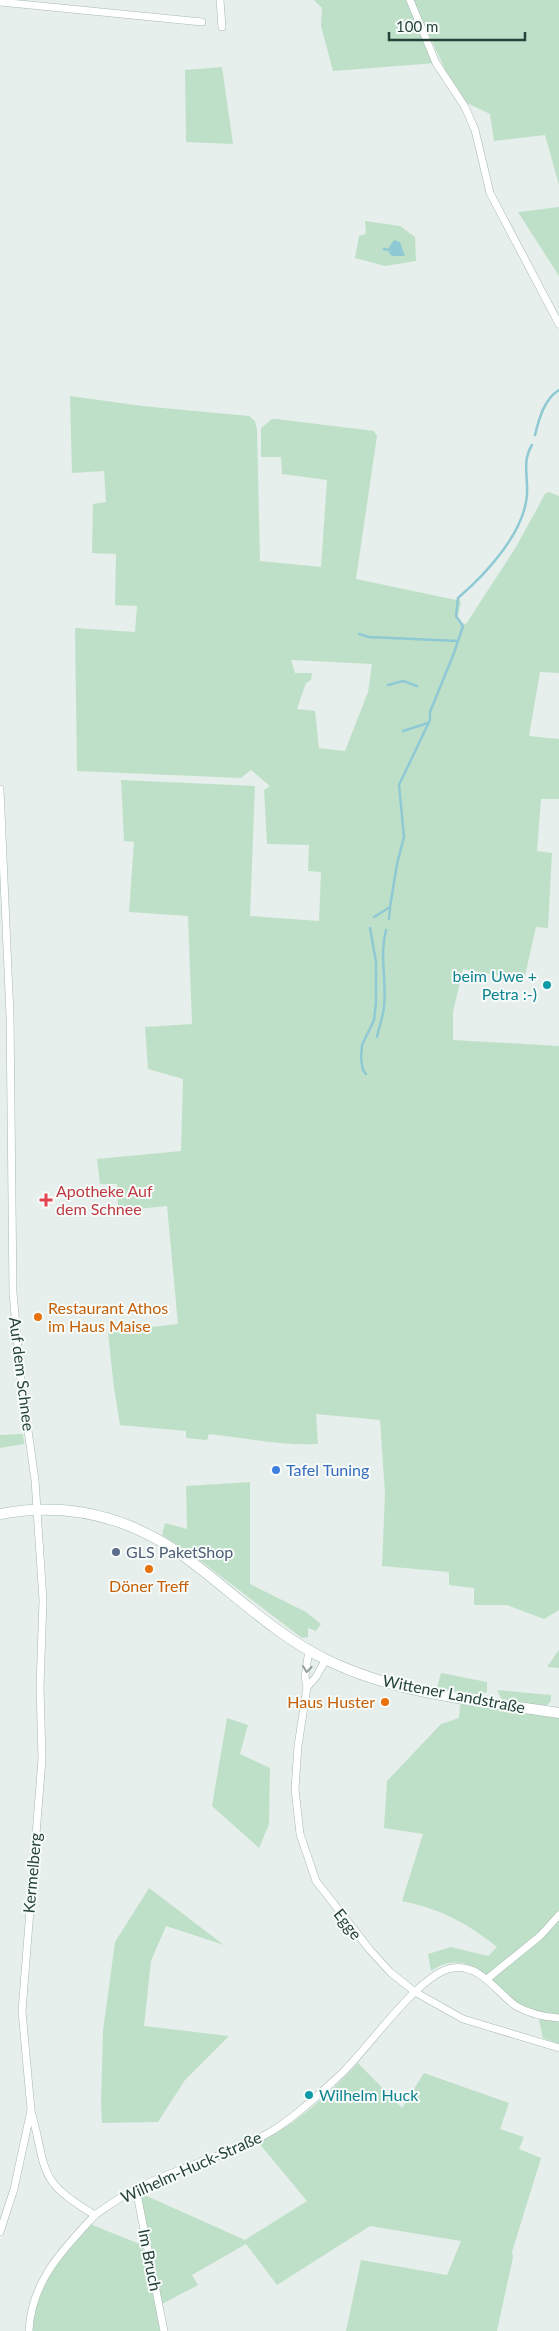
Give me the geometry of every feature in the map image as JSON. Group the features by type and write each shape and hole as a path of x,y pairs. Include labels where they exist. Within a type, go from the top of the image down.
{"main road":[{"name":"Wittener Landstraße","path":"0,1514 65,1509 97,1515 136,1530 168,1546 189,1560 263,1620 309,1650 359,1674 397,1686 559,1713"}],"street":[{"path":"220,0 222,27"},
{"path":"410,0 436,63 465,107 475,130 490,193 559,324"},
{"path":"0,2 202,22"},
{"name":"Auf dem Schnee","path":"0,789 10,1043 13,1293 21,1381 35,1480 37,1510"},
{"name":"Kermelberg","path":"0,2232 14,2189 31,2110 22,2011 42,1759 40,1687 43,1600 37,1510"},
{"name":"Egge","path":"309,1650 305,1676 307,1687 298,1746 295,1788 298,1824 311,1871 350,1928 384,1966 415,1992 463,2019 559,2048"},
{"name":"Egge","path":"307,1687 316,1678 326,1659"},
{"path":"487,1979 540,1936 559,1915"},
{"name":"Wilhelm-Huck-Straße","path":"29,2331 33,2303 52,2264 94,2215 136,2189 236,2149 272,2131 291,2118 341,2074 415,1992 438,1973 453,1968 465,1968 487,1979 517,2006 540,2017 559,2018"},
{"path":"31,2110 40,2157 50,2181 69,2200 94,2215"},
{"name":"Im Bruch","path":"136,2189 164,2331"}],"green space":[{"path":"314,0 410,0 436,63 333,71 321,26 322,8"},
{"path":"413,0 559,0 559,185 545,135 494,141 490,114 465,102 448,76"},
{"path":"222,67 233,144 186,142 185,70"},
{"path":"559,207 559,276 518,212"},
{"path":"365,221 400,226 415,237 416,261 385,266 355,258 359,236 366,234"},
{"path":"70,396 142,406 249,416 255,421 257,430 260,561 321,567 327,480 282,474 281,457 261,457 261,428 272,419 277,419 374,431 377,436 356,579 461,601 457,621 466,624 516,547 545,494 549,492 559,496 559,673 540,672 529,736 559,739 559,799 541,799 537,851 552,853 548,928 536,927 524,980 463,969 453,1012 453,1040 559,1046 559,1610 544,1619 507,1605 474,1605 474,1588 449,1585 449,1572 382,1566 385,1494 380,1420 316,1414 318,1444 277,1443 209,1434 207,1440 186,1438 186,1431 120,1425 108,1332 178,1324 167,1206 118,1211 117,1184 100,1184 97,1159 181,1151 183,1079 148,1069 145,1027 192,1024 188,916 129,912 134,842 124,841 121,780 255,786 250,916 319,921 321,872 308,871 309,845 267,844 264,790 270,786 251,770 241,778 77,771 75,628 135,632 137,606 115,605 116,554 92,553 93,504 106,502 104,471 72,473","holes":["291,660 372,664 368,692 345,751 319,748 315,711 297,709 306,683 311,680 312,673 295,673"]},
{"path":"23,1434 24,1444 0,1448 0,1435"},
{"path":"250,1482 250,1584 306,1612 321,1624 316,1631 308,1628 308,1637 302,1638 193,1555 162,1535 165,1523 187,1529 186,1486"},
{"path":"559,1650 559,1668 547,1667"},
{"path":"441,1673 487,1682 487,1692 481,1695 437,1688"},
{"path":"497,1690 551,1695 551,1701 546,1706 502,1700"},
{"path":"460,1704 559,1718 559,2044 543,2038 539,2020 542,2014 517,2003 478,1970 468,1965 457,1963 444,1964 431,1971 428,1954 451,1947 488,1956 497,1947 464,1924 440,1912 402,1901 423,1834 384,1828 387,1781 441,1724 459,1718"},
{"path":"227,1718 248,1725 240,1754 270,1768 269,1824 259,1848 212,1806"},
{"path":"149,1888 224,1945 166,1926 151,1961 144,2026 229,2036 185,2080 158,2122 102,2123 103,2031 115,1942"},
{"path":"358,2063 402,2108 424,2073 509,2103 500,2129 524,2137 519,2149 541,2158 512,2252 513,2257 497,2331 346,2331 361,2260 447,2275 461,2241 370,2226 277,2285 246,2244 192,2275 198,2285 162,2304 140,2193 245,2240 307,2201 258,2142 286,2127 312,2107"},
{"path":"90,2224 142,2245 161,2331 31,2331 36,2304 53,2265"}],"water":[{"path":"394,240 400,242 405,256 392,256 389,253 389,247"}],"waterway":[{"path":"384,249 389,250"},
{"path":"535,435 540,416 546,404 559,390"},
{"path":"374,917 390,907 397,864 404,837 399,785 430,720 430,712 463,626 456,616 458,598 492,565 512,537 519,523 525,508 527,494 526,463 532,445"},
{"path":"359,634 369,637 457,641"},
{"path":"388,685 403,681 417,686"},
{"path":"403,731 428,723"},
{"path":"389,919 390,908"},
{"path":"366,1074 363,1070 361,1058 362,1045 374,1020 376,1002 376,962 370,928"},
{"path":"377,1037 384,1007 383,949 386,930"}],"place":[{"name":"beim Uwe + Petra :-)","path":"547,985"},
{"name":"Apotheke Auf dem Schnee","path":"46,1200"},
{"name":"Restaurant Athos im Haus Maise","path":"38,1317"},
{"name":"Tafel Tuning","path":"276,1470"},
{"name":"GLS PaketShop","path":"116,1552"},
{"name":"Döner Treff","path":"149,1569"},
{"name":"Haus Huster","path":"385,1702"},
{"name":"Wilhelm Huck","path":"309,2095"}]}
